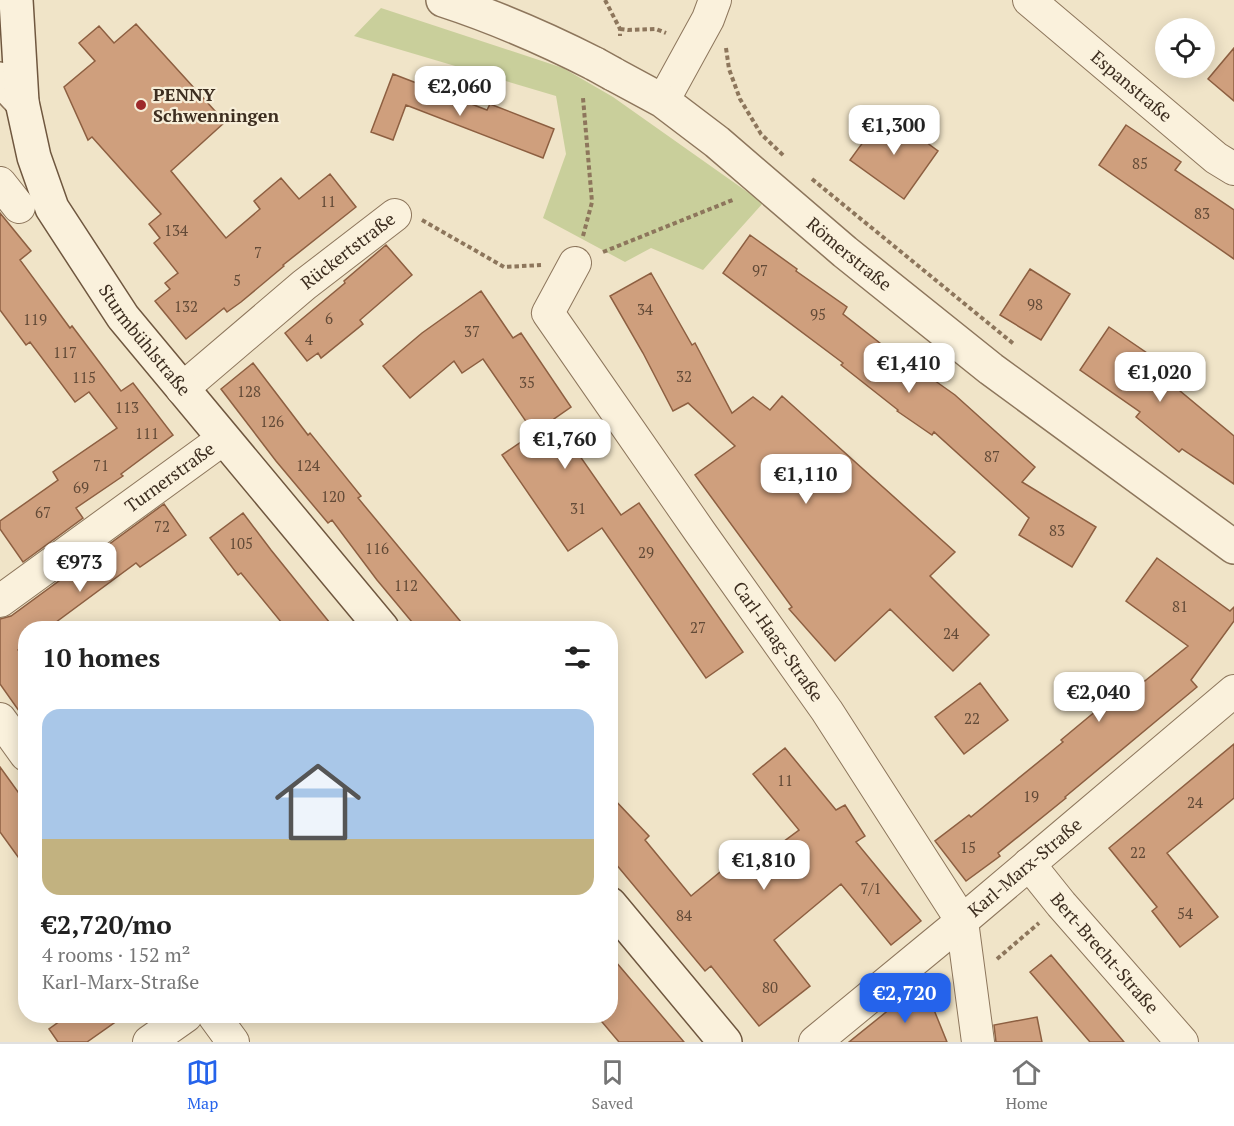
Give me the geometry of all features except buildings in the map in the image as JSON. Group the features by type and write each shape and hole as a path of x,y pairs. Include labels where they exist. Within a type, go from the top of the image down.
{"street":[{"name":"Sturmbühlstraße","path":"16,0 11,91 52,208 123,317 376,621"},
{"name":"Römerstraße","path":"443,0 475,10 567,50 663,101 717,141 845,252 991,369 1234,547"},
{"path":"663,101 708,19 715,0"},
{"name":"Espanstraße","path":"1029,0 1216,158 1234,169"},
{"path":"0,183 19,207"},
{"name":"Rückertstraße","path":"182,389 304,285 395,215"},
{"name":"Carl-Haag-Straße","path":"575,263 548,313 827,711 962,921 978,1042"},
{"name":"Turnerstraße","path":"0,601 223,439"},
{"name":"Karl-Marx-Straße","path":"815,1042 1234,691"},
{"path":"0,719 18,744"},
{"name":"Bert-Brecht-Straße","path":"1029,864 1061,904 1182,1042"},
{"path":"618,914 725,1042"},
{"path":"149,1042 176,1023"},
{"path":"219,1023 233,1042"}],"path":[{"path":"605,0 620,29 620,36"},
{"path":"620,29 656,29"},
{"path":"725,39 729,69 740,99 760,134 790,161"},
{"path":"575,263 592,202 583,98"},
{"path":"807,176 1019,349"},
{"name":"Rückertstraße","path":"395,215 420,219 504,267 575,263 741,197"},
{"path":"970,983 1061,904"}],"green space":[{"path":"381,8 563,68 613,97 763,203 703,270 651,248 625,262 543,218 566,154 556,96 354,36"}],"place":[{"name":"PENNY Schwenningen","path":"141,105"}]}
